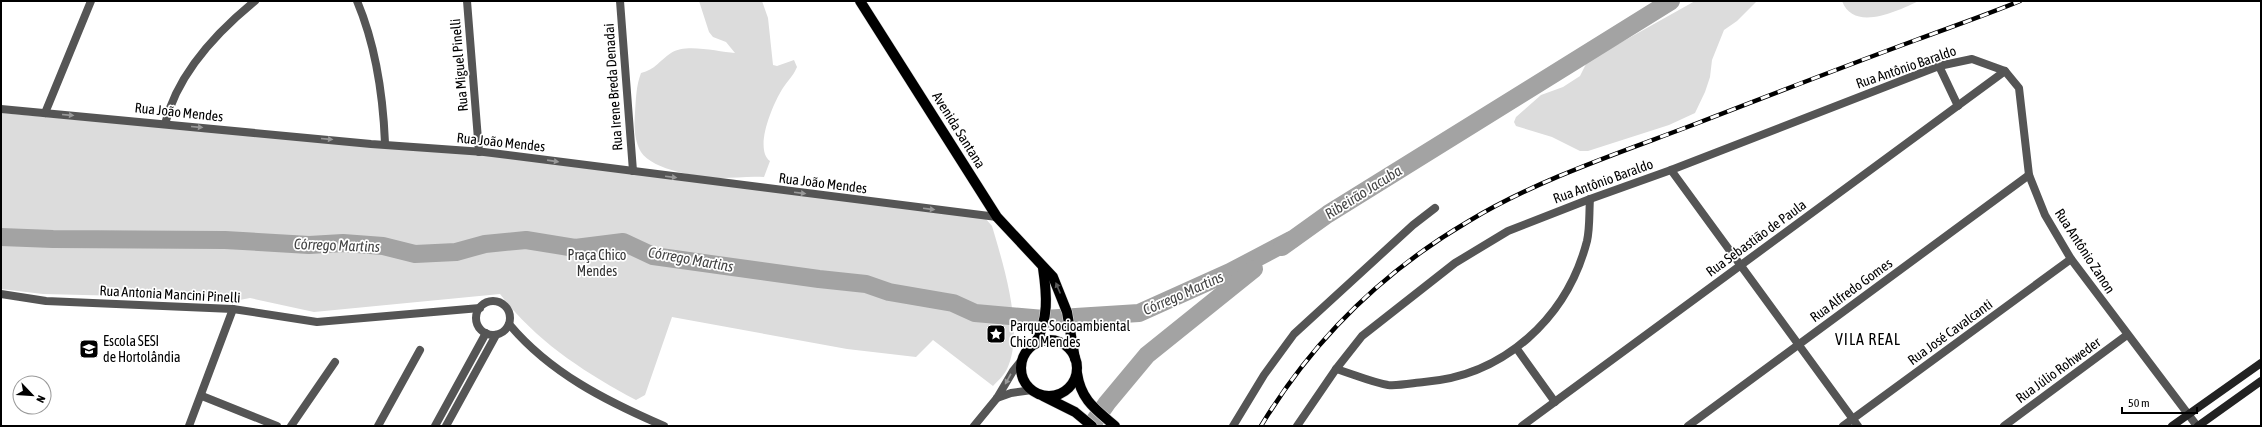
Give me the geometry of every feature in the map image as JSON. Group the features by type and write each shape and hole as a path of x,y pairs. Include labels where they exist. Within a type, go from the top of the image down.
{"main road":[{"name":"Avenida Santana","path":"860,1 997,217 1024,245 1043,268 1050,273 1067,312 1076,371 1082,394 1096,410 1115,426"},
{"path":"1035,344 1044,325 1046,311 1046,287 1043,268"},
{"path":"1075,359 1070,350 1061,343 1051,340 1035,344 1026,351 1021,361 1022,377 1032,390 1075,412 1089,424"},
{"path":"2172,426 2261,363"},
{"path":"1041,395 1055,395 1067,389 1075,378 1076,371"},
{"path":"2197,426 2261,381"}],"street":[{"path":"45,114 91,1"},
{"path":"165,124 169,107 182,82 231,21 256,1"},
{"path":"357,1 370,34 378,71 385,143"},
{"name":"Rua Miguel Pinelli","path":"467,1 480,152"},
{"name":"Rua Irene Breda Denadai","path":"620,1 633,171"},
{"name":"Rua Antônio Baraldo","path":"1297,426 1336,369 1362,336 1416,292 1455,263 1508,232 1590,199 1671,170 1939,66 1972,58 1980,61"},
{"name":"Rua Antônio Zanon","path":"1980,61 2005,71 2019,88 2029,175 2045,216 2072,259 2127,335 2197,426"},
{"path":"1939,66 1958,106"},
{"name":"Rua Sebastião de Paula","path":"1522,426 2005,71"},
{"name":"Rua João Mendes","path":"1,109 480,152 997,217"},
{"path":"1671,170 1739,266 1855,422"},
{"name":"Rua Alfredo Gomes","path":"1688,426 2029,175"},
{"path":"1336,369 1389,385 1439,381 1488,367 1517,349 1550,316 1572,283 1587,240 1590,199"},
{"path":"1233,426 1264,375 1294,334 1413,225 1435,208"},
{"name":"Rua José Cavalcanti","path":"1844,426 1855,422 2072,259"},
{"name":"Rua Antonia Mancini Pinelli","path":"1,294 46,301 233,309 317,322 480,308"},
{"path":"446,426 496,335 506,329 509,324 509,312 502,303 491,301 480,308 477,321 481,330 486,333 496,335"},
{"path":"189,426 202,396 233,309"},
{"path":"509,324 525,344 558,371 609,401 664,426"},
{"path":"435,426 486,333"},
{"name":"Rua Júlio Rohweder","path":"2004,426 2127,335"},
{"path":"1517,349 1555,402"},
{"path":"378,426 420,350"},
{"path":"974,426 997,398 1013,371 1021,361"},
{"path":"291,426 335,362"},
{"path":"997,398 1011,392 1032,390"},
{"path":"202,396 277,426"}],"green space":[{"path":"699,1 762,1 768,18 773,65 777,66 794,60 797,67 782,89 766,128 764,147 766,155 770,161 764,177 712,178 690,175 655,164 641,152 639,147 635,132 635,122 636,93 641,73 650,70 677,50 693,48 735,53 726,42 713,37 709,32"},
{"path":"1695,1 1757,1 1737,21 1724,30 1712,60 1710,77 1705,92 1695,113 1669,125 1588,151 1580,151 1552,137 1516,126 1514,122 1516,117 1541,95 1563,87 1580,76 1591,54 1596,55 1604,52"},
{"path":"1842,1 1919,1 1889,13 1866,17 1856,16 1848,11"},
{"name":"Praça Chico Mendes","path":"1,113 485,155 985,218 992,226 1002,259 1010,298 1014,336 1012,354 1006,371 993,386 933,340 916,357 847,349 672,317 645,395 636,400 580,367 562,354 530,327 500,294 314,312 250,298 229,302 205,298 43,294 1,289"}],"waterway":[{"name":"Ribeirão Jacuba","path":"1282,247 1328,214 1671,1"},
{"name":"Córrego Martins","path":"1,237 53,239 225,240 309,245 343,243 383,246 415,254 456,252 485,244 526,240 575,248 623,242 653,256 866,284 889,292 953,303 975,313 1044,319 1139,313 1230,272 1291,240"},
{"name":"Ribeirão Jacuba","path":"1091,426 1107,403 1147,355 1254,269"}],"railway":[{"path":"1261,426 1303,365 1352,310 1407,262 1437,241 1495,206 1549,180 1605,158 2020,1"}],"place":[{"name":"Parque Socioambiental Chico Mendes","path":"996,334"},
{"name":"Escola SESI de Hortolândia","path":"89,349"}],"district":[{"name":"VILA REAL","path":"1868,339"}]}
